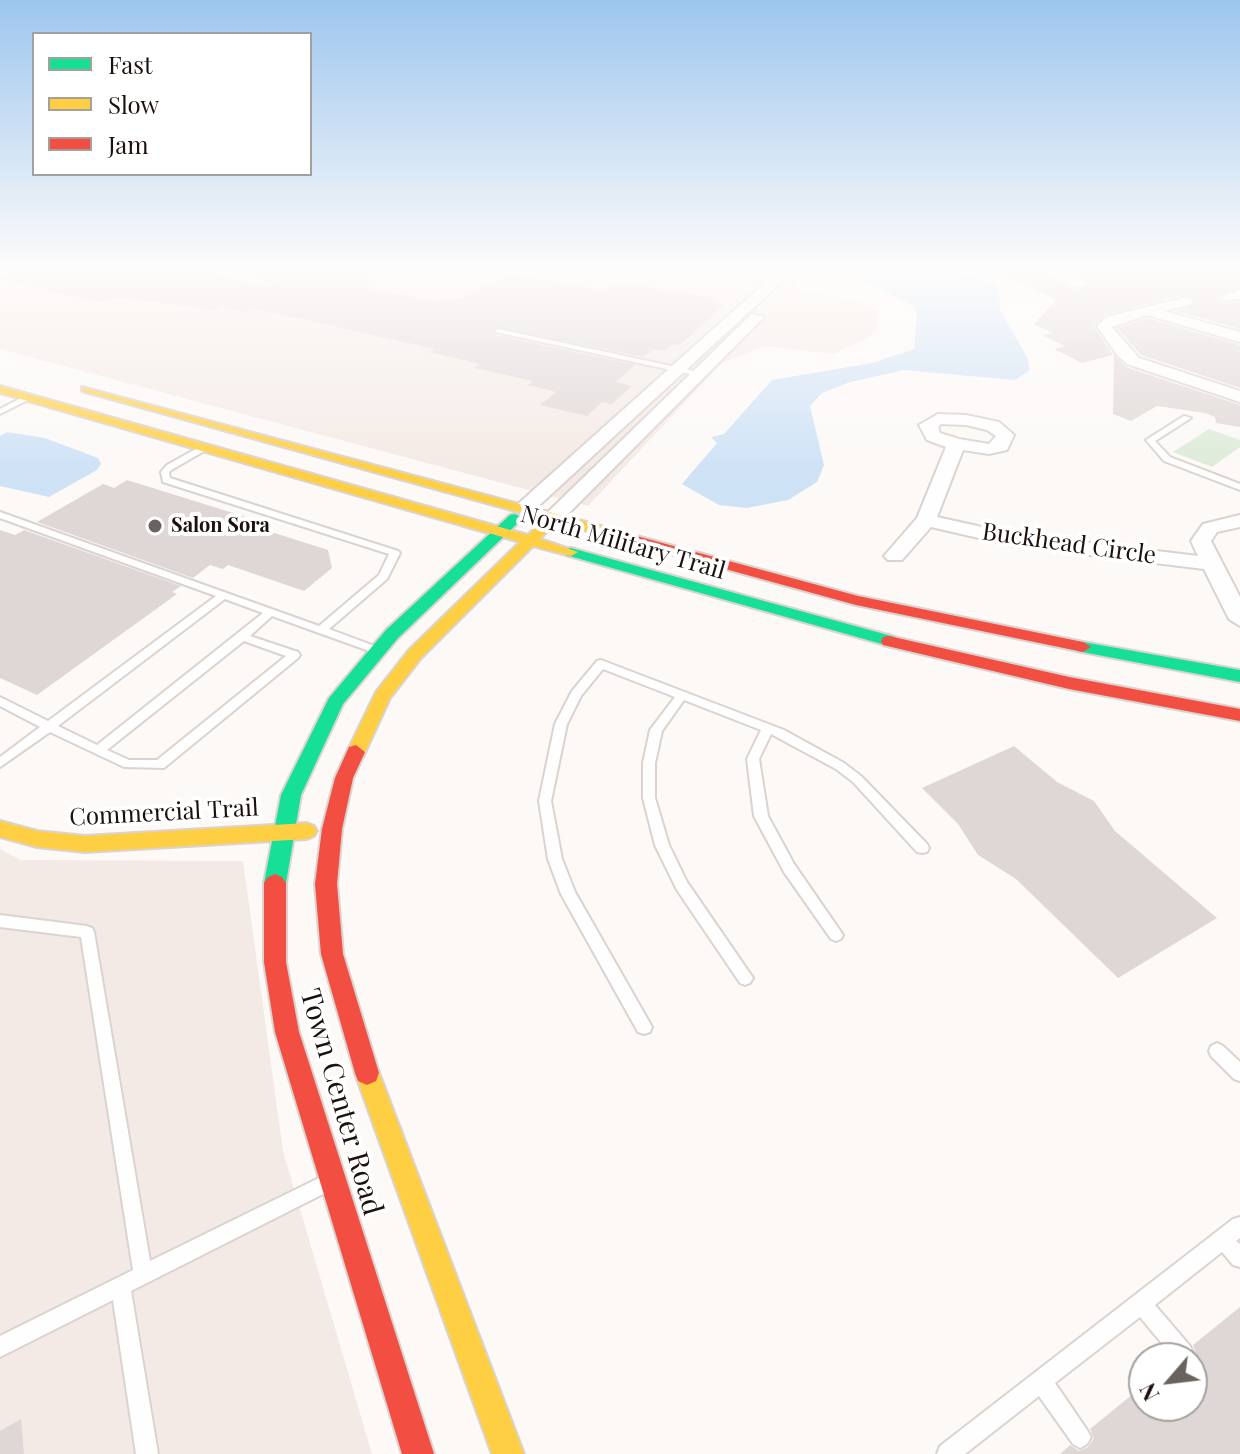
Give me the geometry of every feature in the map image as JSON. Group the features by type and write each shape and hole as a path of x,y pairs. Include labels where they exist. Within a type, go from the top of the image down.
{"main road":[{"name":"North Military Trail","path":"0,388 58,383 856,600 975,627 1240,676"},
{"name":"North Military Trail","path":"0,388 846,631 1069,683 1240,715"},
{"path":"28,398 121,399"},
{"name":"Town Center Road","path":"418,1454 287,1032 275,962 273,907 291,795 319,730 335,702 376,650 525,508"},
{"name":"Town Center Road","path":"508,1454 374,1094 341,988 326,909 332,829 356,746 382,696 415,654 555,516"},
{"name":"Commercial Trail","path":"0,829 37,839 85,844 332,829"}],"street":[{"path":"525,508 711,337"},
{"path":"555,516 737,337"},
{"path":"1112,337 1126,357 1240,397"},
{"path":"895,556 926,520 956,444"},
{"name":"Buckhead Circle","path":"926,520 1009,539 1213,564"},
{"path":"1240,521 1219,524 1203,534 1201,541 1240,619"}],"lane":[{"path":"525,337 699,374"},
{"path":"0,412 28,398"},
{"path":"1187,418 1150,440 1167,459 1240,487"},
{"path":"203,448 170,467 165,472 166,480 395,553 383,577 321,630"},
{"path":"0,515 376,650"},
{"path":"0,763 224,595"},
{"path":"98,751 271,612"},
{"path":"0,701 128,764 160,765 294,655 242,637"},
{"path":"644,1027 568,894 555,859 545,801 561,724 576,694 601,664 768,729 840,766 857,779 922,848"},
{"path":"682,695 656,730 649,763 649,798 662,845 682,886 745,978"},
{"path":"768,729 753,759 761,816 789,868 836,935"},
{"path":"1,923 87,932 143,1275"},
{"path":"1217,1051 1240,1073"},
{"path":"0,1347 332,1180"},
{"path":"948,1454 1240,1226"},
{"path":"1223,1240 1240,1258"},
{"path":"121,1286 147,1454"},
{"path":"1141,1303 1174,1342"},
{"path":"1041,1381 1080,1437"}],"shaded area":[{"path":"0,337 869,337 833,354 764,346 722,363 588,506 0,349"},
{"path":"0,849 21,860 243,861 283,1151 372,1454 0,1454"}],"green space":[{"path":"1209,429 1240,440 1240,447 1212,467 1173,452"}],"water":[{"path":"915,337 1015,337 1027,357 1030,370 1015,380 904,370 850,382 822,393 810,406 824,465 817,482 788,500 747,508 719,505 682,484 717,443 711,437 724,434 772,380 872,363 914,349"},
{"path":"7,432 45,438 98,458 101,464 97,470 49,497 0,486 0,436"}],"building":[{"path":"381,337 504,337 635,365 616,382 632,386 612,404 602,402 587,416 540,405 556,392 528,385 533,381 474,368 480,364 430,352 435,349"},
{"path":"544,337 689,337 680,345 673,344 665,351 653,349 644,357"},
{"path":"1046,337 1101,337 1113,355 1082,363 1054,349 1065,346"},
{"path":"1125,337 1212,337 1240,345 1240,388 1141,355"},
{"path":"1114,355 1126,367 1240,405 1240,427 1216,423 1215,417 1205,413 1157,406 1131,421 1113,414"},
{"path":"127,480 246,517 240,522 328,550 332,568 304,591 228,565 223,569 210,565 193,578 37,522 103,484 114,488"},
{"path":"0,530 15,535 24,530 181,586 172,592 177,594 37,695 0,678"},
{"path":"1014,746 1057,782 1094,801 1115,831 1217,918 1118,978 1016,879 978,855 958,824 922,788"},
{"path":"1240,1307 1240,1454 1060,1454 1070,1445 1079,1451 1088,1447 1094,1438 1090,1429 1128,1398 1128,1422 1208,1422 1208,1342 1197,1342"},
{"path":"21,1419 24,1454 0,1454 0,1431"}],"traffic: fast":[{"path":"275,883 291,795 335,702 392,634 515,518"},
{"path":"571,552 889,641"},
{"path":"1083,647 1240,676"}],"traffic: slow":[{"path":"0,389 571,552"},
{"path":"86,389 607,532"},
{"path":"356,752 382,696 415,654 542,529"},
{"path":"0,829 37,839 85,844 307,831"},
{"path":"367,1073 508,1454"}],"traffic: jam":[{"path":"607,532 856,600 1083,647"},
{"path":"889,641 1069,683 1240,715"},
{"path":"356,752 344,778 332,829 326,884 332,954 367,1073"},
{"path":"275,883 275,962 287,1032 418,1454"}],"place":[{"name":"Salon Sora","path":"155,526"}]}
